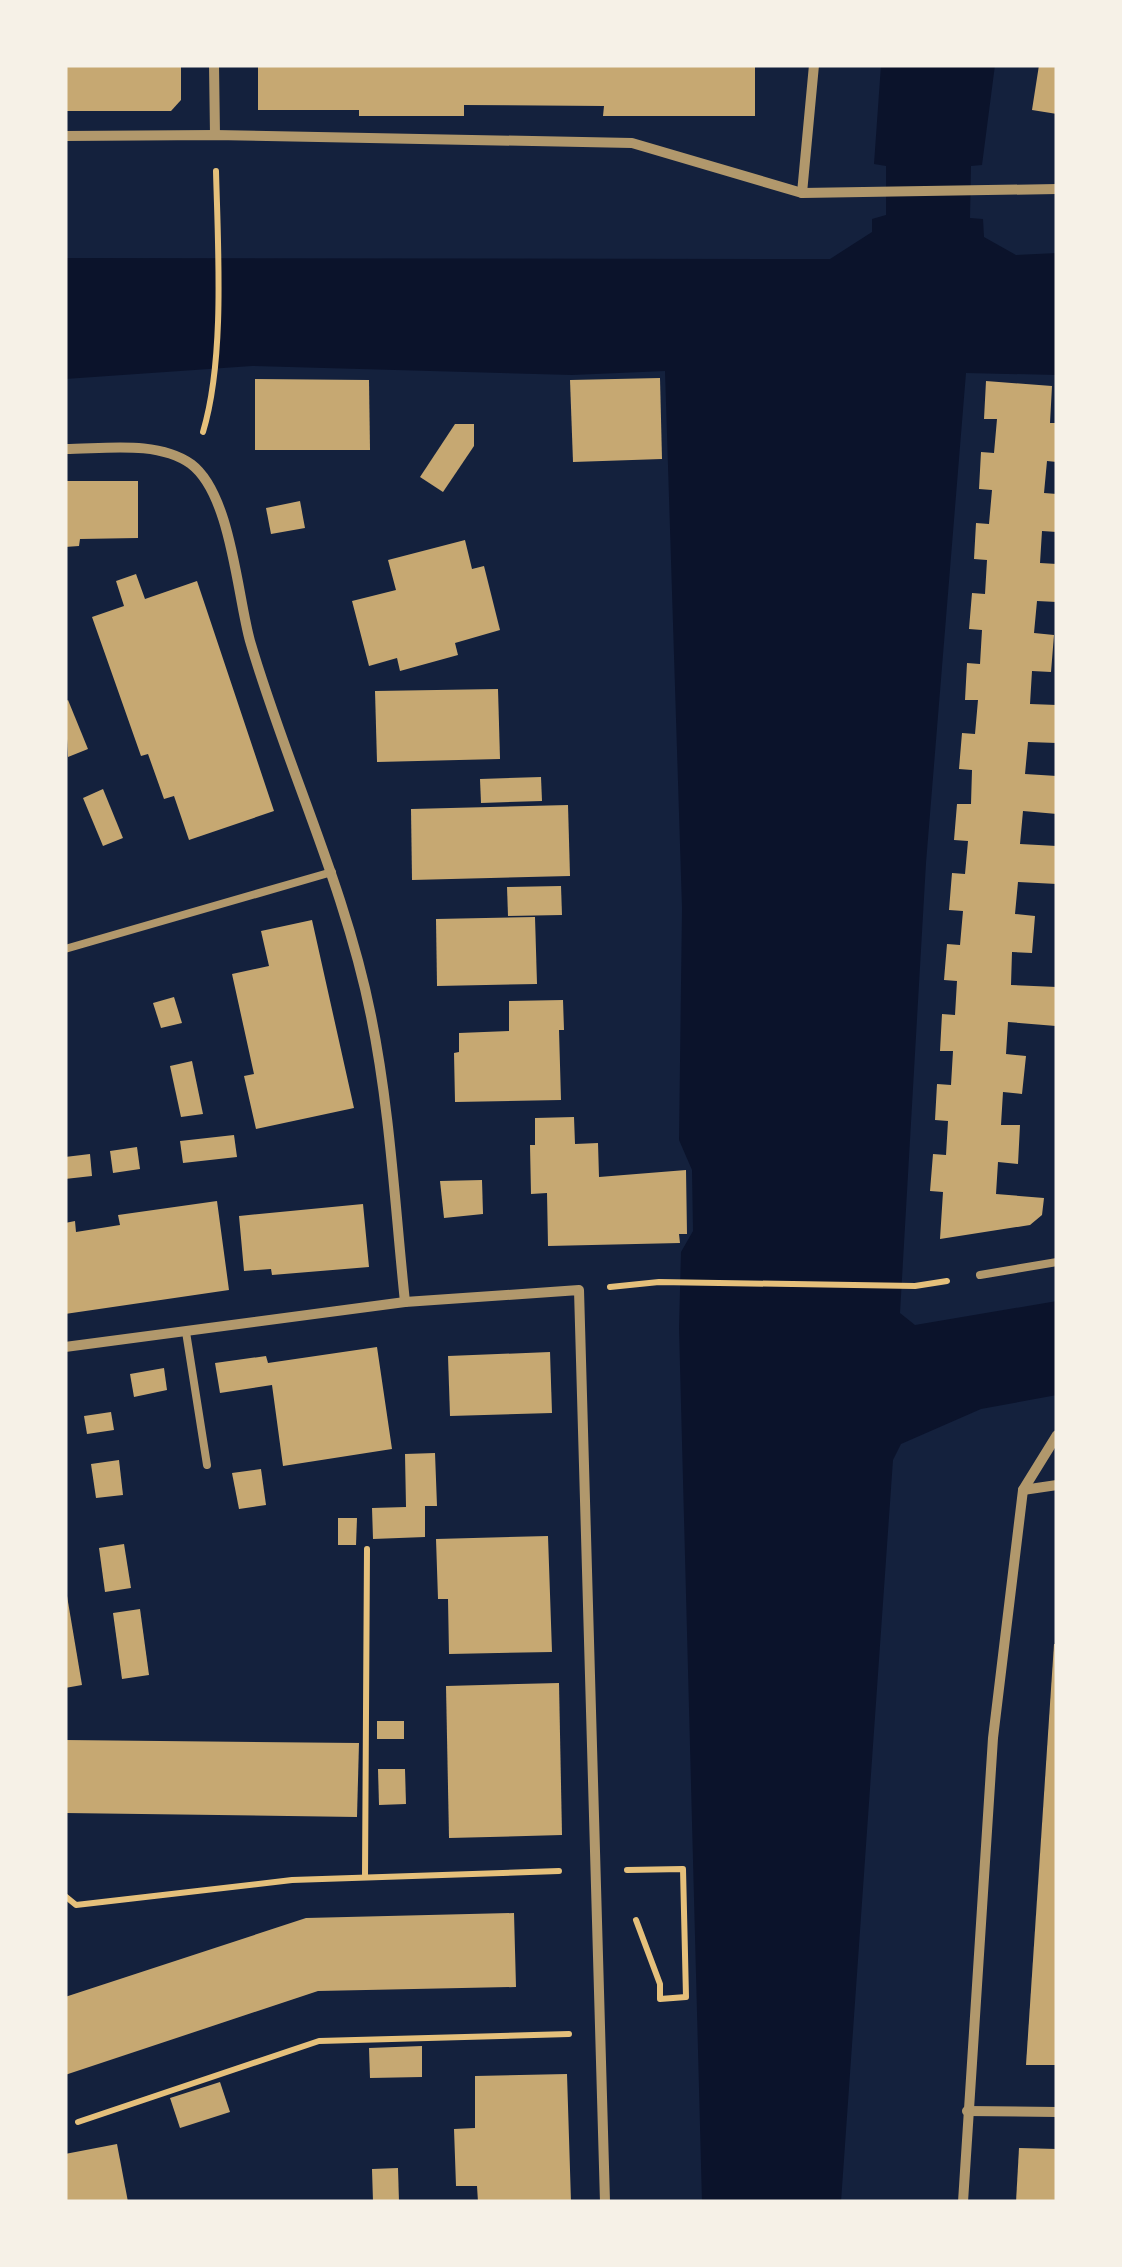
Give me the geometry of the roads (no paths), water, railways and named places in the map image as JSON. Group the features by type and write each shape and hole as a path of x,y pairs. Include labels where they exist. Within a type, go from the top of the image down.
{"street":[{"path":"214,65 215,135"},
{"path":"802,193 814,65"},
{"path":"65,136 632,143 802,193 1057,189"},
{"path":"65,450 163,451 192,465 212,492 225,530 250,641 332,872 371,1016 390,1150 405,1302"},
{"path":"65,1347 405,1302 579,1290 605,2202"},
{"path":"963,2202 993,1738 1023,1490 1057,1436"},
{"path":"1023,1490 1057,1484"},
{"path":"967,2112 1057,2112"}],"lane":[{"path":"65,949 332,872"},
{"path":"980,1275 1057,1262"},
{"path":"186,1332 206,1464"}],"water":[{"path":"881,65 995,65 982,165 971,166 970,218 983,219 984,237 1016,255 1057,253 1057,375 966,373 926,863 900,1313 915,1325 1057,1301 1057,1395 981,1409 901,1444 893,1460 841,2202 702,2202 679,1328 681,1252 693,1231 692,1170 679,1140 682,908 665,371 572,375 252,366 65,379 65,258 830,259 872,232 872,219 886,215 886,166 874,164"}]}
